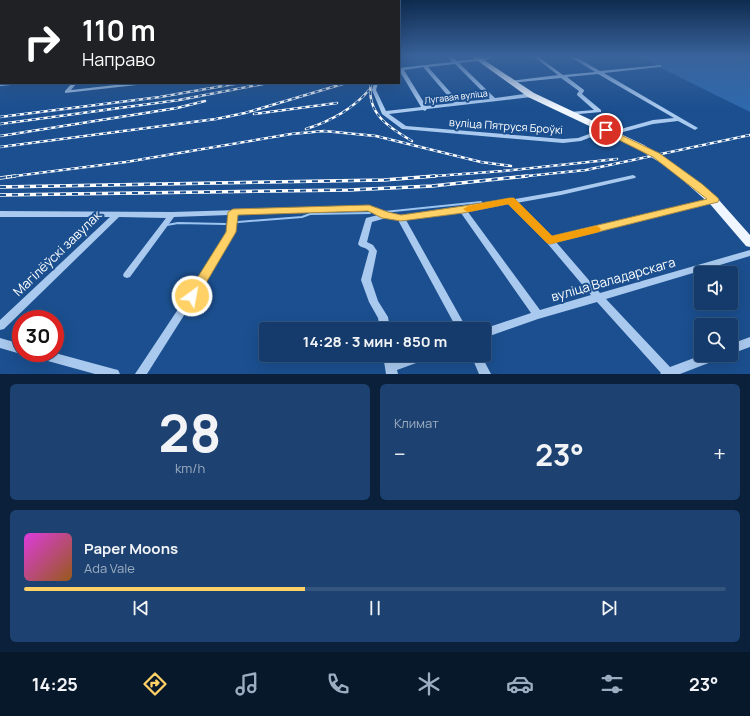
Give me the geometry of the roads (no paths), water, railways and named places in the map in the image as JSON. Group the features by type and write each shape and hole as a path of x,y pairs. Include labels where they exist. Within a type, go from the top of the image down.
{"main road":[{"path":"498,73 531,95 653,153 687,177 714,200 749,241"}],"street":[{"path":"403,73 425,109"},
{"path":"432,73 458,104"},
{"path":"467,73 494,100"},
{"path":"560,73 582,90 579,94 599,111 570,114"},
{"path":"510,82 595,73"},
{"path":"601,73 695,128"},
{"path":"0,85 12,84"},
{"path":"74,84 67,92 137,84"},
{"path":"376,84 374,90 384,113"},
{"name":"Лугавая вуліца","path":"384,113 531,95"},
{"name":"вуліца Пятруся Броўкі","path":"384,113 404,128 563,141 579,140 652,122 678,119"},
{"path":"0,214 116,216 369,208 386,215 401,218 463,210 561,193 633,177"},
{"path":"550,241 714,200"},
{"path":"510,201 550,241 668,374 698,362"},
{"path":"463,210 538,315"},
{"path":"141,374 225,244 231,232 233,212"},
{"path":"127,275 172,215"},
{"path":"384,322 383,317 374,302 366,280 374,251 370,247 362,244 369,220 386,215"},
{"name":"Магілёўскі завулак","path":"0,326 116,216"},
{"path":"401,218 458,322"},
{"name":"вуліца Валадарскага","path":"491,331 538,315 750,253"},
{"path":"738,346 750,342"},
{"path":"0,343 12,346"},
{"path":"64,360 114,374"},
{"path":"391,371 409,362"},
{"path":"480,362 486,374"}],"waterway":[{"path":"384,212 481,202"},
{"path":"238,222 302,217 310,214 370,213"},
{"path":"167,225 178,223 225,224"}],"railway":[{"path":"0,117 160,97 234,84"},
{"path":"0,124 179,100 263,84"},
{"path":"0,147 216,119 245,113 343,84"},
{"path":"371,84 370,94 375,111 387,124 412,141"},
{"path":"306,129 340,114 356,103 369,90"},
{"path":"0,136 177,108 205,101"},
{"path":"254,114 337,103"},
{"path":"7,177 126,162 291,134 324,131 376,136 481,162 511,166"},
{"path":"517,177 586,170 750,135"},
{"path":"426,177 503,171 617,159"},
{"path":"0,178 15,176"},
{"path":"426,177 435,176"},
{"path":"0,195 349,190 432,186 527,176"},
{"path":"422,177 426,177"},
{"path":"0,187 384,180 426,177"}]}
